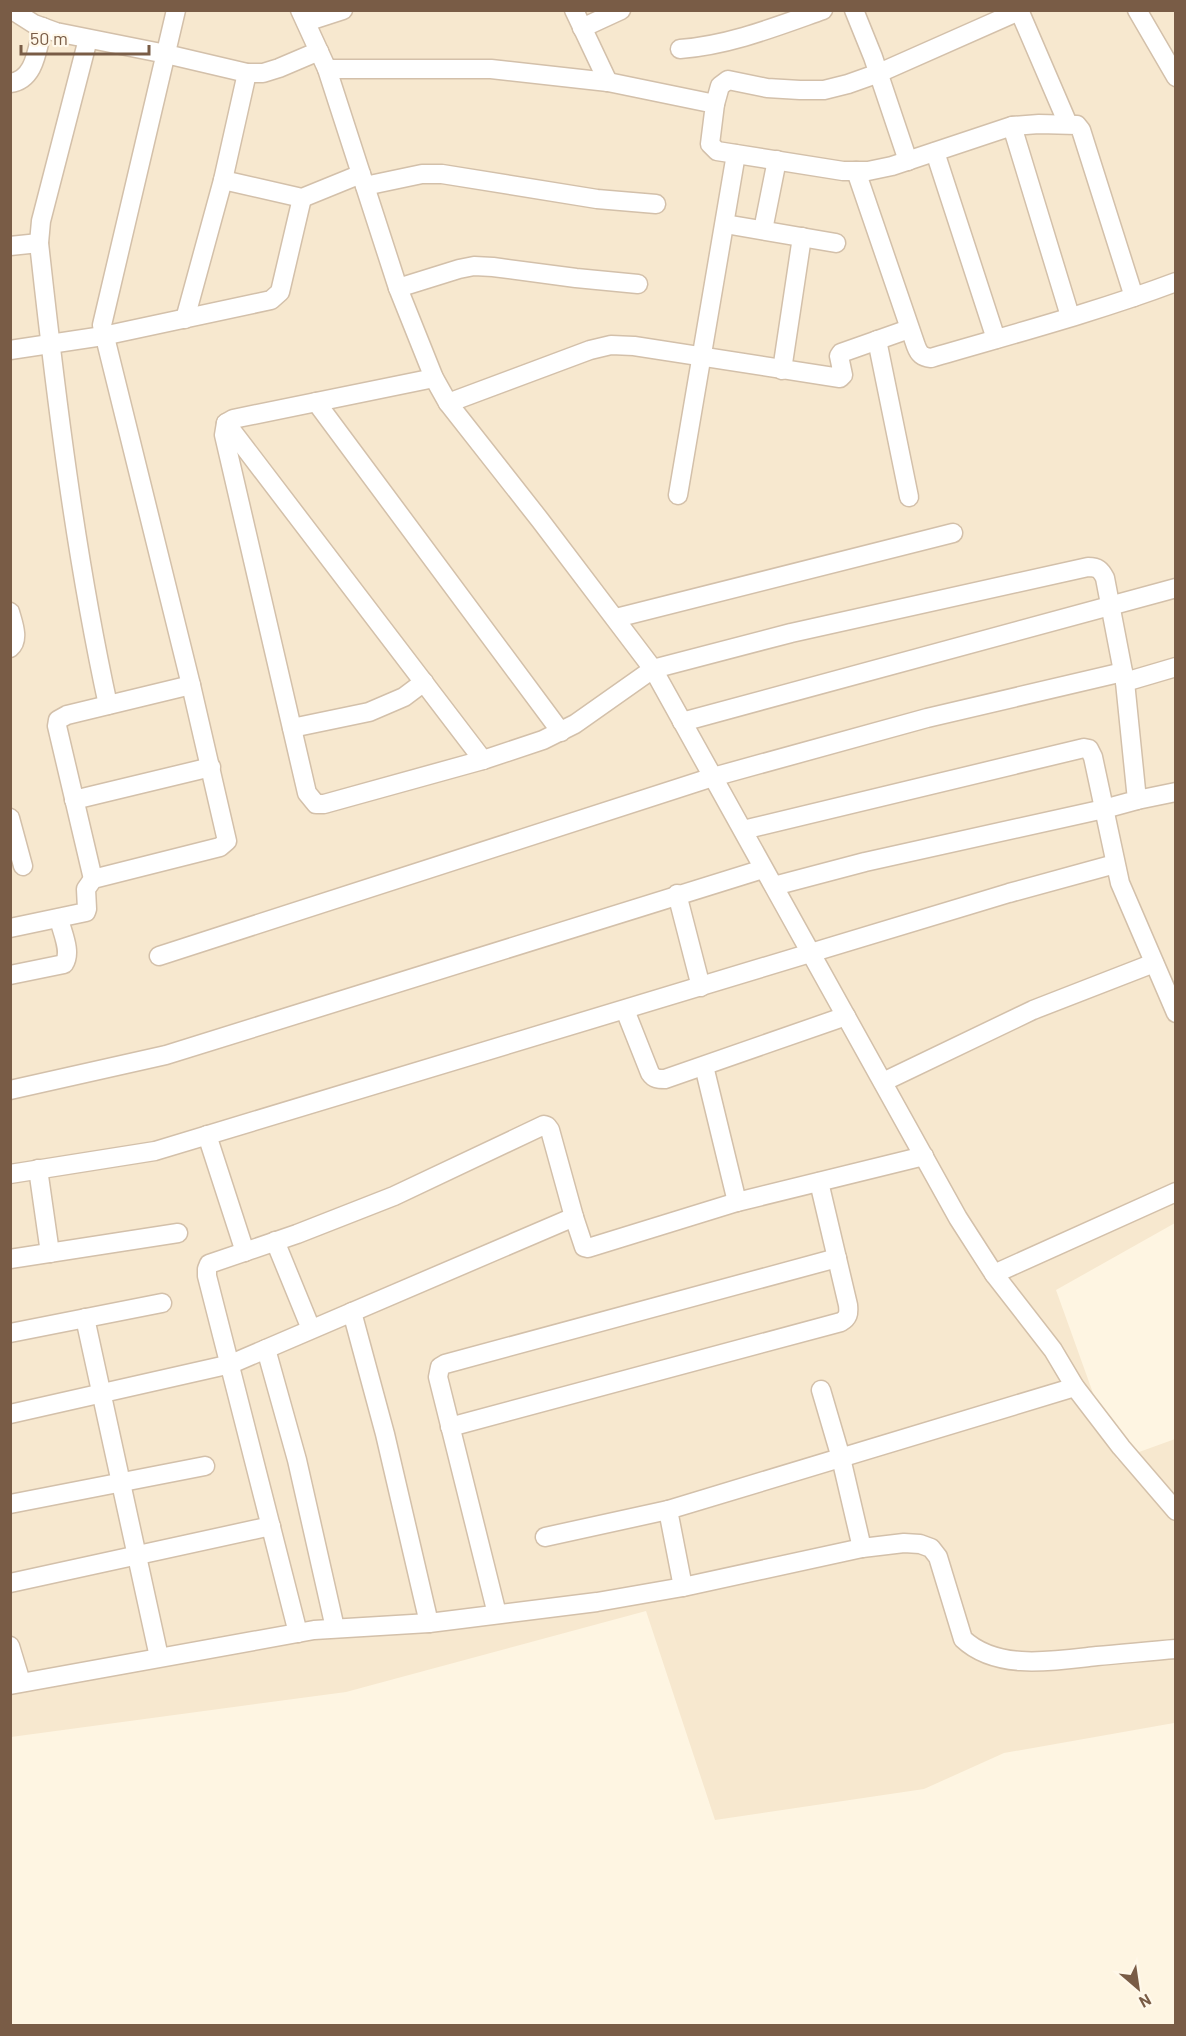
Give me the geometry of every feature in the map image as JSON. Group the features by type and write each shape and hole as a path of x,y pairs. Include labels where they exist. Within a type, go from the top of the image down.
{"street":[{"path":"12,10 43,27 247,74 263,73 279,68 319,51"},
{"path":"10,928 86,912 86,889 93,879 225,845 226,835 191,685 102,325 176,10"},
{"path":"343,10 303,16 327,69 398,288 434,378 448,403 652,669 958,1218 994,1274 1053,1350 1075,1387 1121,1447 1176,1511"},
{"path":"574,10 608,82"},
{"path":"582,28 621,10"},
{"path":"680,49 708,47 742,39 822,10"},
{"path":"854,10 879,73 908,160"},
{"path":"1137,10 1176,77"},
{"path":"1068,124 1019,11 879,73 824,90 767,88 728,80 720,86 715,104 710,144 717,151 843,171 867,171 935,152 1012,126 1077,125 1081,130 1134,297"},
{"path":"10,83 21,81 30,72 43,27"},
{"path":"88,39 41,220 39,243 72,514 90,624 108,705"},
{"path":"327,69 491,69 608,82 715,104"},
{"path":"185,319 223,180 247,74"},
{"path":"1012,126 1070,316"},
{"path":"935,152 996,339"},
{"path":"678,495 736,154"},
{"path":"763,230 777,160"},
{"path":"856,171 909,328 919,353 924,357 931,358 996,339 1176,282"},
{"path":"223,180 302,198 363,180 442,174 597,199 656,204"},
{"path":"10,350 104,336 263,303 277,297 302,198"},
{"path":"725,224 836,243"},
{"path":"782,370 802,237"},
{"path":"10,246 39,243"},
{"path":"398,288 474,266 638,284"},
{"path":"448,403 590,350 611,345 634,346 840,378 843,375 839,356 841,353 909,328"},
{"path":"877,340 909,497"},
{"path":"434,378 233,419 226,423 224,428 308,794 316,804 324,804 483,760 543,740 561,732 652,669 791,633 1088,567 1095,567 1102,571 1105,578 1124,677 1137,800"},
{"path":"316,402 561,732"},
{"path":"226,423 483,760"},
{"path":"615,618 953,532"},
{"path":"682,722 1176,588"},
{"path":"10,612 15,640 14,645 10,648"},
{"path":"159,956 713,777 927,718 1176,667"},
{"path":"292,728 369,712 404,697 424,682"},
{"path":"93,879 57,720 61,717 191,685"},
{"path":"742,830 1084,748 1092,752 1115,864 1127,902 1176,1013"},
{"path":"74,800 210,767"},
{"path":"774,886 865,862 1176,792"},
{"path":"12,827 23,866"},
{"path":"10,1174 155,1151 1010,893 1115,864"},
{"path":"10,1090 166,1055 763,869"},
{"path":"677,894 701,987"},
{"path":"10,975 64,964 67,960 67,952 59,919"},
{"path":"883,1082 1033,1010 1154,963"},
{"path":"625,1010 653,1077 665,1079 846,1016"},
{"path":"704,1066 737,1202"},
{"path":"298,1633 207,1276 209,1264 394,1196 543,1125 550,1130 581,1242 584,1247 588,1248 737,1202 924,1156"},
{"path":"207,1135 244,1252"},
{"path":"38,1169 50,1253"},
{"path":"450,1427 846,1319 849,1313 819,1182"},
{"path":"994,1274 1176,1192"},
{"path":"10,1414 231,1364 574,1217"},
{"path":"10,1259 178,1233"},
{"path":"275,1241 311,1329"},
{"path":"497,1614 438,1377 440,1367 837,1258"},
{"path":"10,1333 162,1303"},
{"path":"352,1312 386,1434 429,1623"},
{"path":"86,1318 159,1657"},
{"path":"266,1349 297,1460 335,1629"},
{"path":"545,1537 668,1510 1075,1387"},
{"path":"822,1390 862,1548"},
{"path":"10,1504 205,1466"},
{"path":"668,1510 683,1587"},
{"path":"10,1583 272,1526"},
{"path":"10,1646 16,1683 298,1633 429,1623 597,1602 683,1587 862,1548 904,1543 920,1544 931,1548 942,1567 963,1639 970,1645 999,1657 1035,1663 1176,1649"}],"shaded area":[{"path":"10,11 1175,11 1175,1223 1056,1290 1117,1460 1175,1439 1176,1721 1174,1723 1004,1753 924,1789 715,1820 646,1611 346,1692 11,1737"}]}
